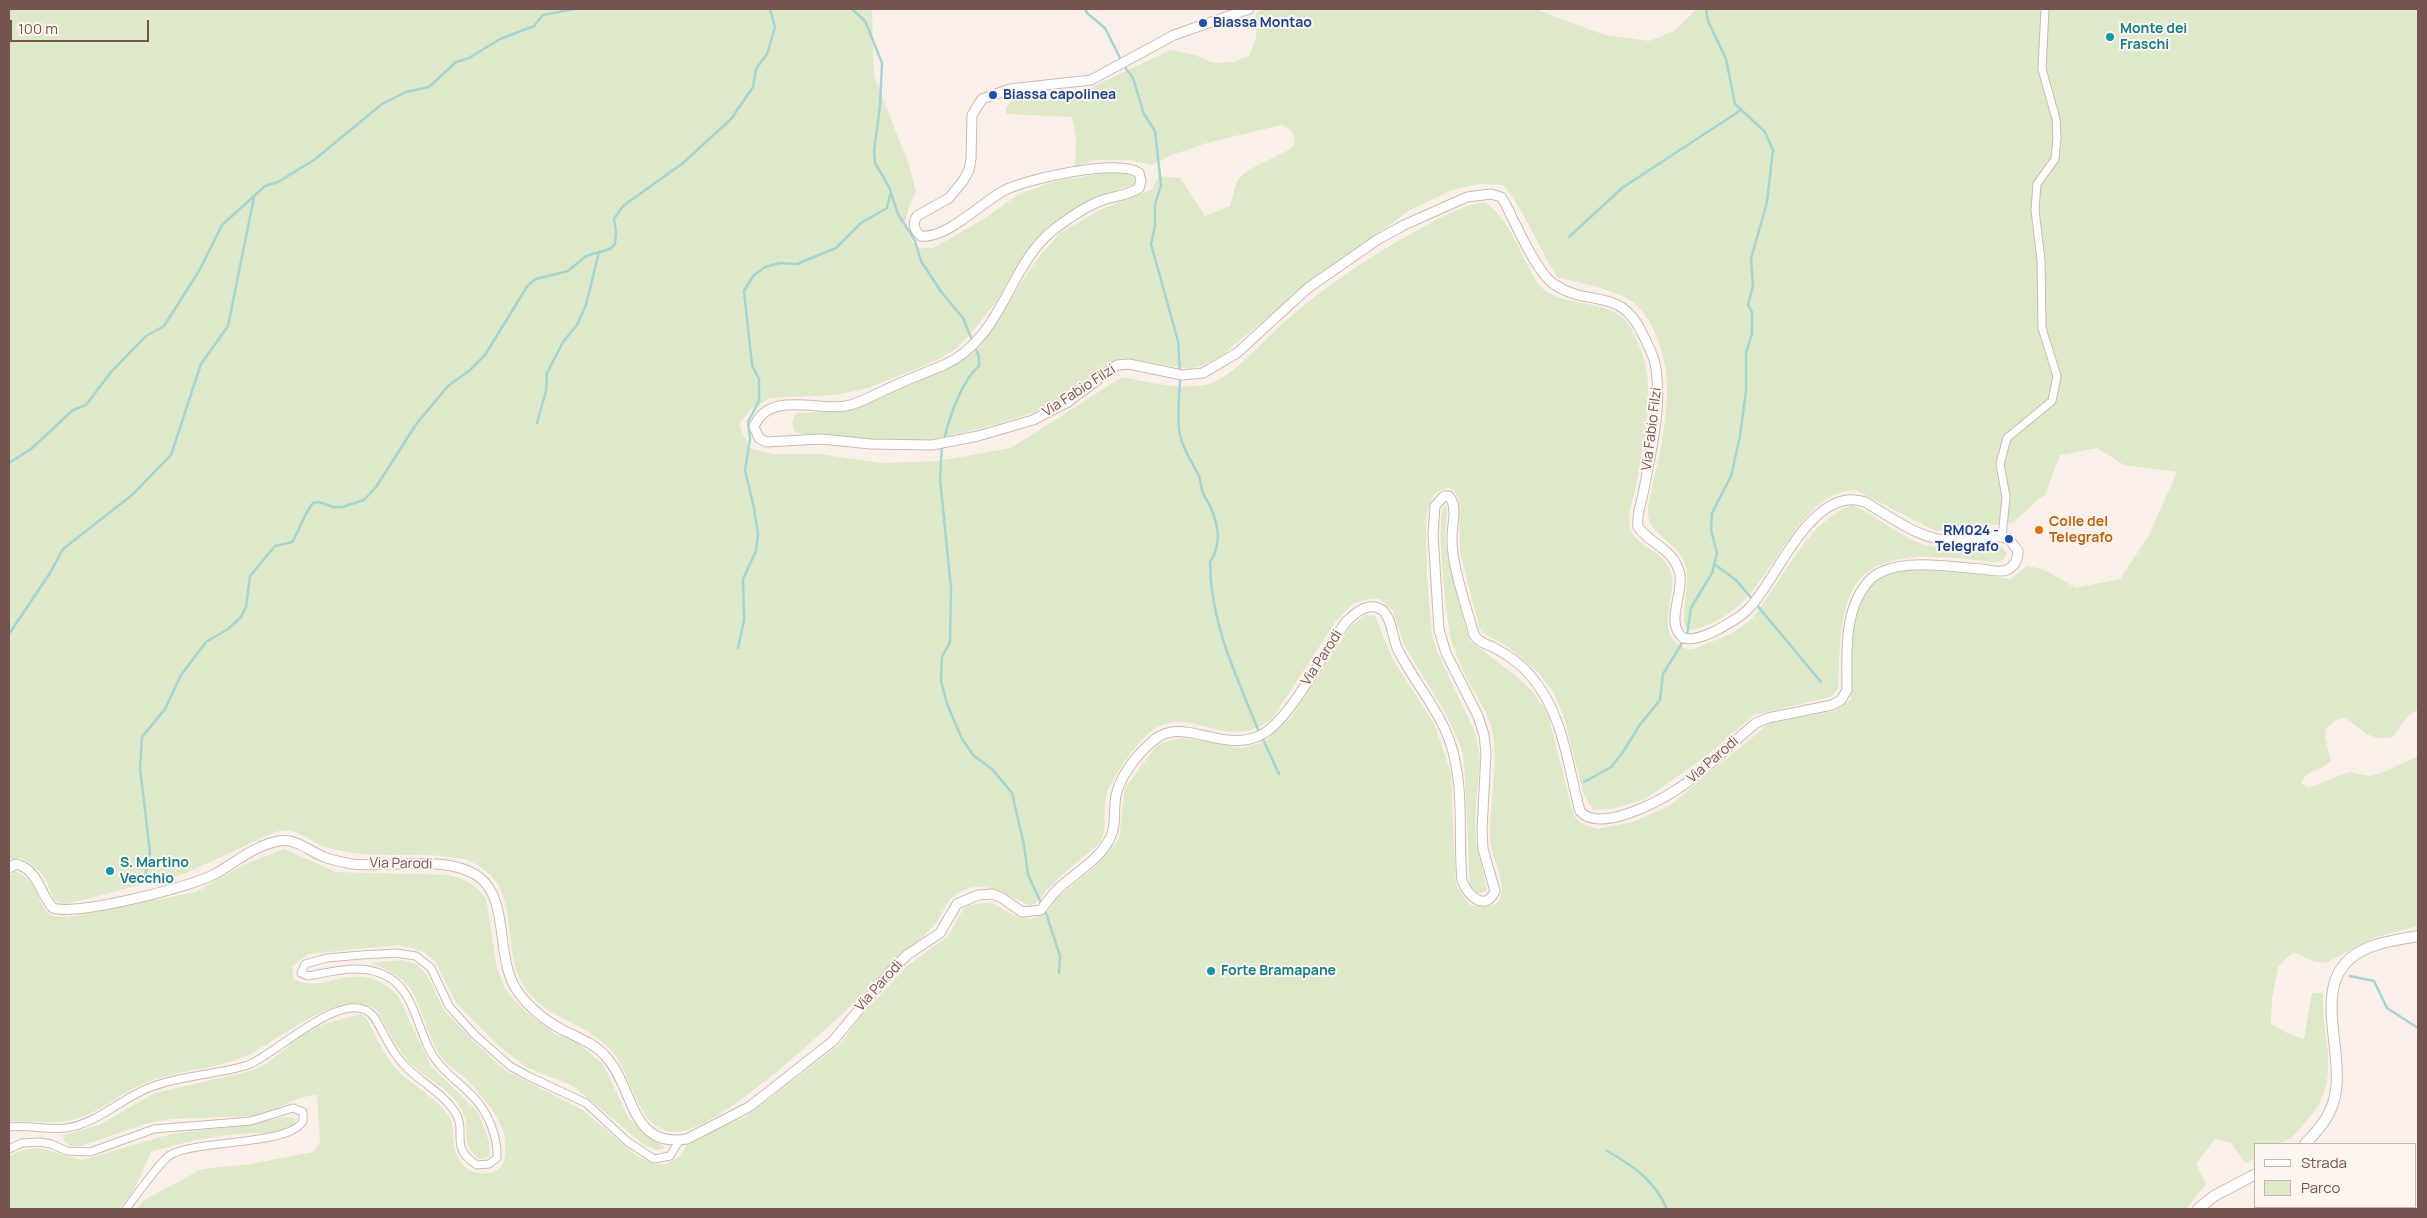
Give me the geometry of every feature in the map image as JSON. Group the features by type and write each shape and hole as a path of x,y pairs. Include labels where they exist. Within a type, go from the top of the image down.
{"main road":[{"path":"2306,1143 2320,1129 2334,1100 2337,1057 2329,1005 2335,981 2348,961 2370,947 2418,936"},
{"path":"2198,1209 2214,1196 2254,1175"}],"street":[{"name":"Via Fabio Filzi","path":"1249,9 1174,35 1090,80 1010,89 982,99 974,108 972,115 969,170 957,190 949,198 917,216 914,225 916,231 921,236 933,236 942,233 1004,191 1019,184 1102,168 1128,168 1139,173 1141,181 1139,188 1095,204 1051,232 1027,262 987,329 964,353 947,364 846,406 800,404 782,405 770,409 756,420 754,427 759,438 776,442 821,439 871,444 932,445 978,436 1033,420 1068,402 1118,365 1129,364 1182,375 1208,372 1237,353 1308,288 1377,240 1454,201 1481,194 1491,194 1500,198 1505,203 1547,278 1563,289 1613,302 1628,311 1638,324 1651,352 1657,379 1656,416 1638,526 1667,551 1677,564 1681,585 1675,623 1676,632 1682,638 1693,639 1712,632 1748,611 1795,541 1816,517 1840,500 1855,498 1865,502 1925,537 1957,541 1992,536 2002,537"},
{"path":"2002,537 2006,497 2000,464 2007,438 2052,402 2058,376 2042,328 2041,260 2034,210 2038,184 2055,159 2058,138 2056,119 2042,69 2045,9"},
{"name":"Via Parodi","path":"9,868 16,864 26,868 37,879 53,908 67,910 107,904 203,879 257,848 280,840 294,841 324,857 353,864 429,863 469,872 484,881 496,901 507,970 515,988 545,1018 590,1044 608,1059 621,1080 630,1105 640,1122 663,1138 679,1141 687,1139 749,1106 833,1041 906,955 940,933 957,904 965,898 992,894 1002,898 1022,912 1041,910 1057,890 1105,847 1115,824 1116,791 1129,769 1156,738 1174,733 1193,731 1208,737 1235,742 1265,733 1281,719 1346,622 1359,610 1365,608 1376,608 1385,613 1402,658 1443,722 1454,753 1462,798 1462,881 1470,896 1480,900 1491,897 1495,891 1483,849 1482,830 1486,753 1484,735 1478,716 1446,653 1439,630 1433,534 1435,506 1444,496 1450,497 1453,503 1453,554 1474,635 1482,643 1508,656 1522,668 1544,694 1560,731 1580,811 1587,818 1597,820 1614,818 1650,805 1680,788 1756,723 1768,718 1832,705 1841,700 1847,690 1850,618 1858,598 1873,575 1889,568 1928,565 1997,571 2006,570 2011,567 2018,555 2013,542 2002,537"},
{"path":"9,1127 66,1128 97,1118 150,1087 188,1076 247,1065 264,1058 300,1029 322,1017 345,1010 361,1008 371,1012 394,1054 448,1103 459,1122 460,1146 464,1153 477,1165 489,1164 497,1158 498,1151 484,1110 438,1064 424,1040 403,992 398,985 374,971 364,969 308,976 301,973 305,964 327,958 396,953 416,956 431,968 449,1006 474,1034 510,1066 586,1103 628,1142 654,1158 670,1156 679,1141"},
{"path":"9,1149 22,1144 40,1142 60,1147 67,1151 90,1152 154,1129 251,1121 293,1108 303,1112 303,1122 293,1131 253,1140 202,1145 169,1156 126,1209"}],"green space":[{"path":"9,9 872,9 874,76 909,165 916,192 909,206 904,226 912,242 919,248 933,248 984,219 1019,194 1052,182 1104,173 1126,173 1134,177 1135,183 1132,185 1095,197 1046,228 1018,264 996,302 957,348 938,360 868,388 835,395 770,398 751,409 739,425 750,448 773,454 819,454 880,463 938,461 1011,448 1122,377 1174,386 1205,385 1236,368 1298,310 1365,261 1442,217 1484,202 1499,215 1541,287 1552,295 1614,312 1628,323 1639,345 1647,377 1648,412 1629,521 1633,534 1638,540 1664,560 1669,567 1672,585 1668,614 1669,632 1673,640 1681,646 1689,649 1697,648 1730,634 1748,622 1756,614 1794,557 1813,533 1837,512 1851,505 1919,543 1948,548 2000,545 2007,553 2003,560 1996,562 1916,557 1896,560 1878,566 1863,576 1852,591 1847,602 1840,639 1838,689 1831,697 1754,715 1705,757 1645,799 1612,809 1593,810 1584,795 1563,714 1553,692 1538,672 1508,647 1482,632 1479,628 1460,551 1459,500 1454,490 1448,488 1438,491 1433,496 1426,515 1427,580 1432,635 1438,653 1476,735 1480,757 1475,820 1476,841 1487,890 1477,893 1470,884 1464,759 1460,744 1443,709 1404,645 1393,611 1379,599 1369,599 1354,603 1336,621 1272,719 1255,728 1239,732 1224,731 1182,722 1168,723 1148,733 1114,778 1107,793 1101,841 1061,876 1035,904 1029,905 1005,893 989,888 971,888 956,894 931,929 806,1047 729,1108 697,1126 673,1132 660,1128 650,1120 635,1097 623,1069 608,1047 582,1028 542,1005 522,983 515,966 508,915 501,890 486,871 470,861 449,857 342,851 322,846 294,832 283,831 275,832 184,874 66,904 54,899 43,875 34,867 21,858 9,860"},
{"path":"1264,9 1535,9 1605,35 1649,41 1674,31 1697,9 2418,9 2418,709 2407,717 2393,737 2377,738 2367,734 2344,718 2338,719 2326,728 2325,737 2331,761 2311,772 2301,783 2308,788 2349,772 2369,776 2384,772 2418,756 2418,926 2374,938 2326,963 2312,961 2293,952 2278,967 2272,999 2271,1024 2291,1035 2304,1039 2312,993 2323,993 2328,1048 2328,1075 2320,1102 2295,1134 2280,1143 2254,1143 2254,1159 2245,1163 2231,1143 2215,1139 2196,1164 2206,1184 2186,1209 1885,1209 1882,1207 1880,1209 136,1209 144,1200 202,1169 251,1164 313,1152 320,1142 317,1095 301,1098 256,1116 171,1119 145,1124 81,1146 71,1146 64,1141 63,1135 99,1125 155,1093 250,1071 266,1064 303,1035 324,1024 360,1014 366,1018 386,1056 396,1069 448,1115 451,1120 458,1159 463,1165 467,1169 479,1173 497,1170 504,1160 505,1151 504,1134 498,1119 488,1104 465,1078 442,1058 432,1041 417,1002 408,986 400,978 370,963 402,960 417,964 427,975 444,1010 470,1038 506,1071 583,1110 637,1156 655,1164 666,1164 680,1156 689,1142 747,1116 841,1043 862,1015 907,966 948,936 965,906 991,902 1013,915 1031,919 1048,912 1058,897 1095,867 1119,839 1125,788 1155,748 1163,742 1182,738 1243,748 1265,741 1291,718 1350,627 1365,615 1375,616 1392,658 1435,725 1451,774 1456,886 1470,905 1491,906 1498,902 1502,892 1501,879 1492,852 1490,831 1495,758 1494,744 1492,729 1487,715 1465,675 1452,643 1447,615 1441,549 1442,513 1445,505 1447,508 1445,538 1448,559 1469,640 1517,677 1531,690 1547,711 1574,816 1581,823 1597,829 1633,822 1669,806 1770,723 1835,711 1851,699 1851,634 1862,601 1878,579 1889,574 1922,570 2011,579 2027,566 2043,569 2076,588 2120,579 2149,535 2177,472 2124,465 2097,448 2060,455 2045,495 2013,523 1936,531 1855,490 1834,495 1815,508 1798,526 1752,592 1734,610 1708,625 1688,630 1684,618 1687,583 1686,567 1678,551 1653,527 1649,521 1648,514 1660,455 1667,400 1666,372 1662,352 1654,330 1642,311 1626,298 1601,288 1557,277 1525,218 1503,185 1478,184 1452,190 1410,210 1301,289 1220,357 1201,366 1190,369 1124,358 1113,361 1067,395 1037,411 994,425 943,437 887,440 802,434 794,431 792,422 796,413 846,411 961,362 979,348 1037,259 1060,233 1102,209 1151,190 1159,176 1180,178 1205,216 1230,206 1238,180 1242,175 1295,145 1293,132 1282,125 1210,142 1169,156 1152,165 1128,160 1095,160 1075,167 1076,139 1072,117 1006,114 1006,107 1013,100 1064,100 1171,50 1195,55 1212,63 1234,62 1250,55 1256,37 1256,13"},
{"path":"284,849 336,872 447,875 464,880 478,889 486,898 497,968 505,989 526,1012 555,1034 576,1042 603,1064 629,1119 665,1148 656,1150 644,1145 573,1086 526,1067 500,1047 456,1003 435,961 424,952 400,945 308,954 292,967 294,979 306,983 318,983 356,976 369,978 383,984 398,996 431,1066 478,1112 489,1142 490,1157 479,1159 473,1153 467,1141 465,1117 457,1103 408,1061 376,1009 361,1004 344,1005 327,1010 246,1056 211,1067 162,1077 141,1085 98,1110 80,1118 63,1122 9,1121 9,877 15,871 30,882 48,913 53,916 69,917 196,892 241,866"},
{"path":"284,1117 295,1118 296,1125 284,1131 217,1137 183,1143 151,1152 135,1188 119,1209 9,1209 9,1156 23,1150 40,1148 82,1160 171,1134 250,1124"}],"waterway":[{"path":"9,463 31,449 73,410 86,405 111,372 146,336 164,326 199,271 222,225 265,186 278,182 314,160 382,104 406,92 429,87 456,62 469,58 500,39 534,26 543,15 574,9"},
{"path":"145,876 150,852 140,768 142,737 165,709 181,675 206,642 228,629 241,617 246,607 250,576 275,546 292,542 313,503 319,502 333,507 342,507 364,500 376,487 417,423 448,386 469,371 485,355 528,285 536,279 568,271 586,256 610,249 615,244 614,219 623,206 683,163 731,119 753,87 756,69 767,54 775,27 770,9"},
{"path":"852,9 865,21 882,63 880,106 874,151 875,163 889,187 898,214 915,241 921,261 942,293 963,318 979,357 979,366 967,380 957,400 944,440"},
{"path":"1085,9 1087,13 1105,28 1124,66 1133,78 1144,114 1155,131 1161,185 1155,205 1155,226 1151,244 1178,341 1180,372"},
{"path":"1687,635 1691,608 1712,573 1717,553 1711,530 1712,513 1731,476 1740,436 1746,391 1746,353 1752,334 1752,312 1748,305 1753,286 1751,259 1767,202 1773,150 1765,132 1735,104 1726,59 1708,21 1706,9"},
{"path":"1569,237 1622,188 1741,110"},
{"path":"738,648 744,620 743,579 756,551 758,534 745,470 750,439 748,422 759,401 759,379 752,365 744,291 753,276 765,267 780,263 797,264 836,248 861,223 887,208 890,195"},
{"path":"9,634 50,573 63,549 132,495 171,455 201,364 228,326 254,197"},
{"path":"537,423 546,391 547,373 563,342 577,325 586,305 599,252"},
{"path":"1180,377 1178,413 1181,440 1199,476 1203,493 1212,511 1217,528 1217,545 1215,554 1210,562 1211,585 1215,607 1226,649 1259,732"},
{"path":"942,445 940,479 951,588 950,642 942,657 941,681 947,704 962,739 974,756 992,769 1012,793 1024,845 1028,875 1042,905"},
{"path":"1714,564 1736,580 1753,600"},
{"path":"1756,604 1821,682"},
{"path":"1584,782 1611,767 1639,726 1660,700 1663,674 1684,640"},
{"path":"1262,737 1279,774"},
{"path":"1045,910 1060,956 1059,973"},
{"path":"2350,976 2374,981 2387,1008 2418,1028"},
{"path":"1607,1151 1626,1162 1642,1175 1656,1190 1667,1209"}],"place":[{"name":"Biassa Montao","path":"1203,23"},
{"name":"Monte dei Fraschi","path":"2110,37"},
{"name":"Biassa capolinea","path":"993,95"},
{"name":"Colle del Telegrafo","path":"2039,530"},
{"name":"RM024 - Telegrafo","path":"2009,539"},
{"name":"S. Martino Vecchio","path":"110,871"},
{"name":"Forte Bramapane","path":"1211,971"}]}
